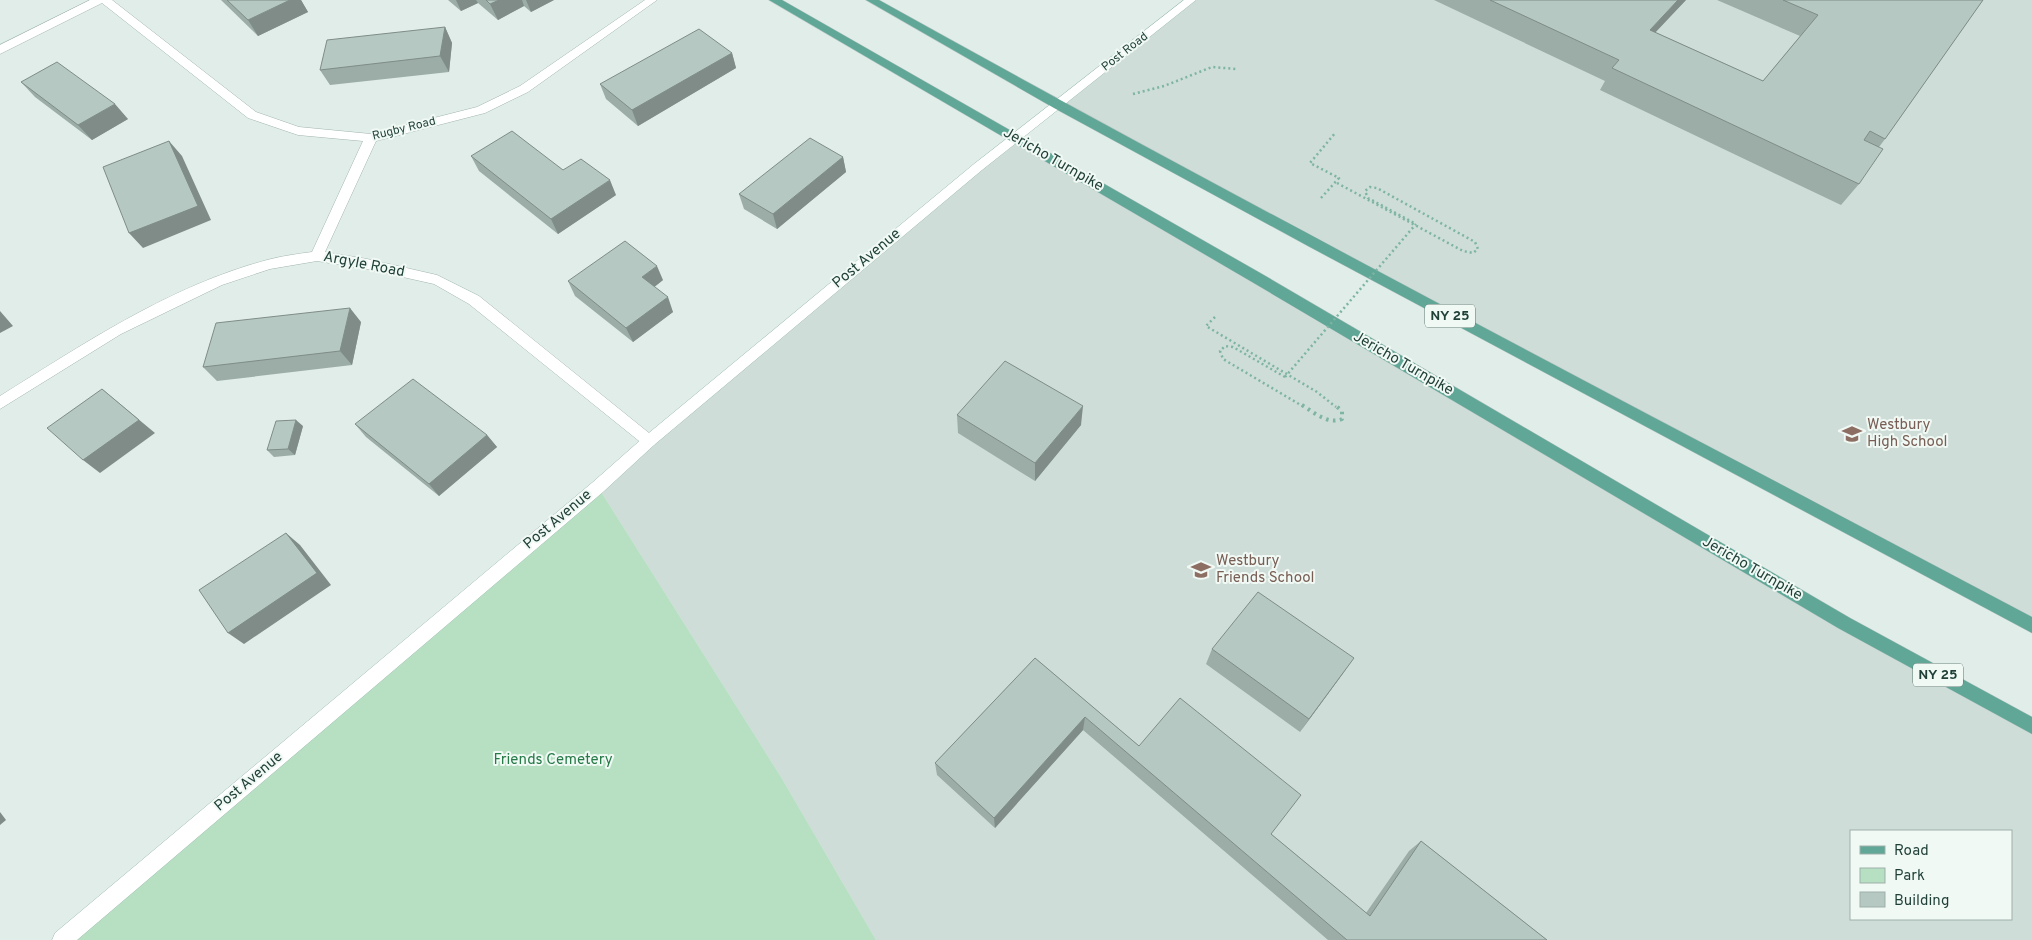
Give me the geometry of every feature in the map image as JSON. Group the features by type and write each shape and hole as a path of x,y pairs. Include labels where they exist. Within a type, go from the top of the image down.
{"main road":[{"name":"Jericho Turnpike","path":"774,0 1014,138 1844,623 2032,726"},
{"name":"NY 25","path":"871,0 1058,105 1313,243 2032,625"}],"street":[{"path":"0,50 99,0"},
{"name":"Rugby Road","path":"105,0 252,115 298,131 370,138 480,110 524,89 652,0"},
{"name":"Post Road","path":"1058,105 1191,0"},
{"name":"Post Avenue","path":"62,940 598,487 649,441 1014,138 1058,105"},
{"path":"317,256 370,138"},
{"name":"Argyle Road","path":"0,403 116,330 217,281 269,264 317,256 367,264 437,280 474,300 649,441"}],"path":[{"path":"1133,94 1164,86 1212,67 1236,69"},
{"path":"1321,198 1337,183 1339,178 1310,163 1336,132"},
{"path":"1215,317 1206,326 1317,392 1342,412 1342,419 1335,422 1329,421 1223,358 1220,350 1225,346 1234,347 1285,377 1416,224 1368,198 1364,192 1370,187 1377,188 1475,242 1478,249 1473,253 1463,251 1337,183"}],"shaded area":[{"name":"Westbury High School","path":"1191,0 2032,0 2032,625 1058,105"},
{"name":"Westbury Friends School","path":"1014,137 2032,726 2032,940 876,940 781,777 598,487"}],"green space":[{"name":"Friends Cemetery","path":"598,487 781,777 876,940 62,940"}],"building":[{"path":"227,0 290,0 248,20"},
{"path":"486,0 499,0 490,4"},
{"path":"1490,0 1678,0 1650,30 1763,81 1818,15 1783,0 1983,0 1885,139 1870,131 1864,140 1883,149 1859,184 1612,68 1619,60"},
{"path":"445,27 440,56 320,70 327,40"},
{"path":"699,29 732,53 632,110 600,84"},
{"path":"57,62 115,104 78,125 21,82"},
{"path":"512,131 563,170 581,159 610,180 551,219 471,156"},
{"path":"810,138 843,157 773,214 739,194"},
{"path":"169,141 198,206 129,233 103,167"},
{"path":"625,241 657,266 642,277 668,297 626,328 568,281"},
{"path":"350,308 340,351 203,367 216,323"},
{"path":"1005,361 1083,406 1035,463 957,415"},
{"path":"413,379 487,435 429,484 355,424"},
{"path":"102,389 139,420 83,460 47,428"},
{"path":"296,420 288,449 267,450 276,421"},
{"path":"286,533 317,573 228,633 199,590"},
{"path":"1258,592 1354,658 1309,719 1212,649"},
{"path":"1035,658 1139,746 1180,698 1301,795 1271,834 1370,916 1421,841 1547,940 1347,940 1085,717 994,818 935,763"}],"place":[{"name":"Westbury High School","path":"1852,434"},
{"name":"Westbury Friends School","path":"1201,570"}]}
